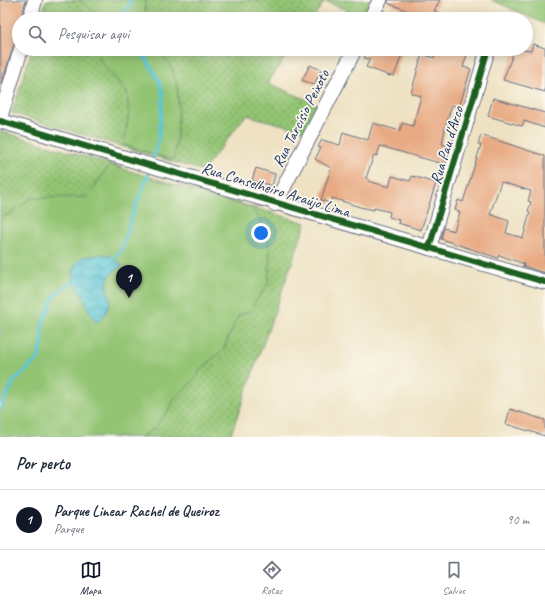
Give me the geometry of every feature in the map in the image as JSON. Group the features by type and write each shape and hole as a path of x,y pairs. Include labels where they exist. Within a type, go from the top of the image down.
{"street":[{"path":"32,12 36,0"},
{"path":"374,12 380,0"},
{"path":"0,118 19,56"},
{"name":"Rua Tarcísio Peixoto","path":"275,204 350,56"},
{"name":"Rua Pau d'Arco","path":"429,248 486,56"},
{"name":"Rua Conselheiro Araújo Lima","path":"0,122 152,165 275,204 545,282"}],"green space":[{"path":"46,0 374,0 369,12 352,12 325,1 317,12 43,12"},
{"path":"78,0 145,0 145,12 96,12"},
{"path":"492,0 545,0 545,24 533,19 533,12 518,12"},
{"path":"30,56 286,56 268,83 319,105 306,131 246,115 203,171 12,113"},
{"path":"99,56 162,56 169,63 174,74 178,98 178,125 173,160 124,145 129,113 127,92 101,62"},
{"path":"0,131 123,168 117,215 0,303"},
{"path":"110,165 252,208 261,222 270,247 268,284 249,311 238,316 223,350 199,371 198,376 175,398 167,412 154,429 141,437 0,437 0,218 10,214 31,198 87,197"},
{"path":"178,185 306,223 230,437 114,437 171,249"}],"water":[{"path":"107,254 123,265 109,277 107,289 110,302 104,316 96,322 90,313 84,298 73,281 73,274 76,263 84,257"}],"building":[{"path":"0,0 26,0 23,12 12,12 12,50 1,86"},
{"path":"388,0 440,0 434,11 436,12 410,12 388,3"},
{"path":"533,44 545,48 545,92 503,80 512,56 533,56"},
{"path":"365,56 401,56 394,76 390,76 366,67 370,59 364,58"},
{"path":"421,56 434,58 435,56 467,56 463,67 471,69 459,107 452,105 446,124 442,144 448,146 443,164 380,146 377,156 374,155 366,178 369,179 368,181 389,187 392,176 410,181 412,176 436,183 421,230 398,223 399,220 389,217 390,212 374,208 374,210 360,207 332,198 330,203 321,200 331,168 315,159 321,148 318,147 322,140 340,145 343,132 368,140 373,123 400,131 402,123 413,126 421,96 411,93"},
{"path":"310,65 321,70 314,85 302,80"},
{"path":"493,98 545,113 545,128 524,121 522,126 488,116"},
{"path":"481,135 545,156 545,273 523,266 524,264 499,255 498,258 441,239 444,228 454,231 460,212 455,210 458,200 463,202 481,145 478,145","holes":["501,182 531,191 528,201 531,202 528,211 530,212 523,238 506,233 509,221 490,214"]},
{"path":"256,168 275,174 272,186 252,180"},
{"path":"510,409 545,420 545,436 506,424"}],"waterway":[{"path":"124,12 131,3 130,0"},
{"path":"143,56 147,60 160,83 163,96 158,142 152,162"},
{"path":"111,260 121,252 133,213 151,168"},
{"path":"0,409 14,381 38,359 42,343 42,326 53,298 65,286 77,281"}],"cycle path":[{"path":"429,248 486,56"},
{"path":"0,121 545,282"}],"place":[{"name":"Parque Linear Rachel de Queiroz","path":"129,298"}]}
